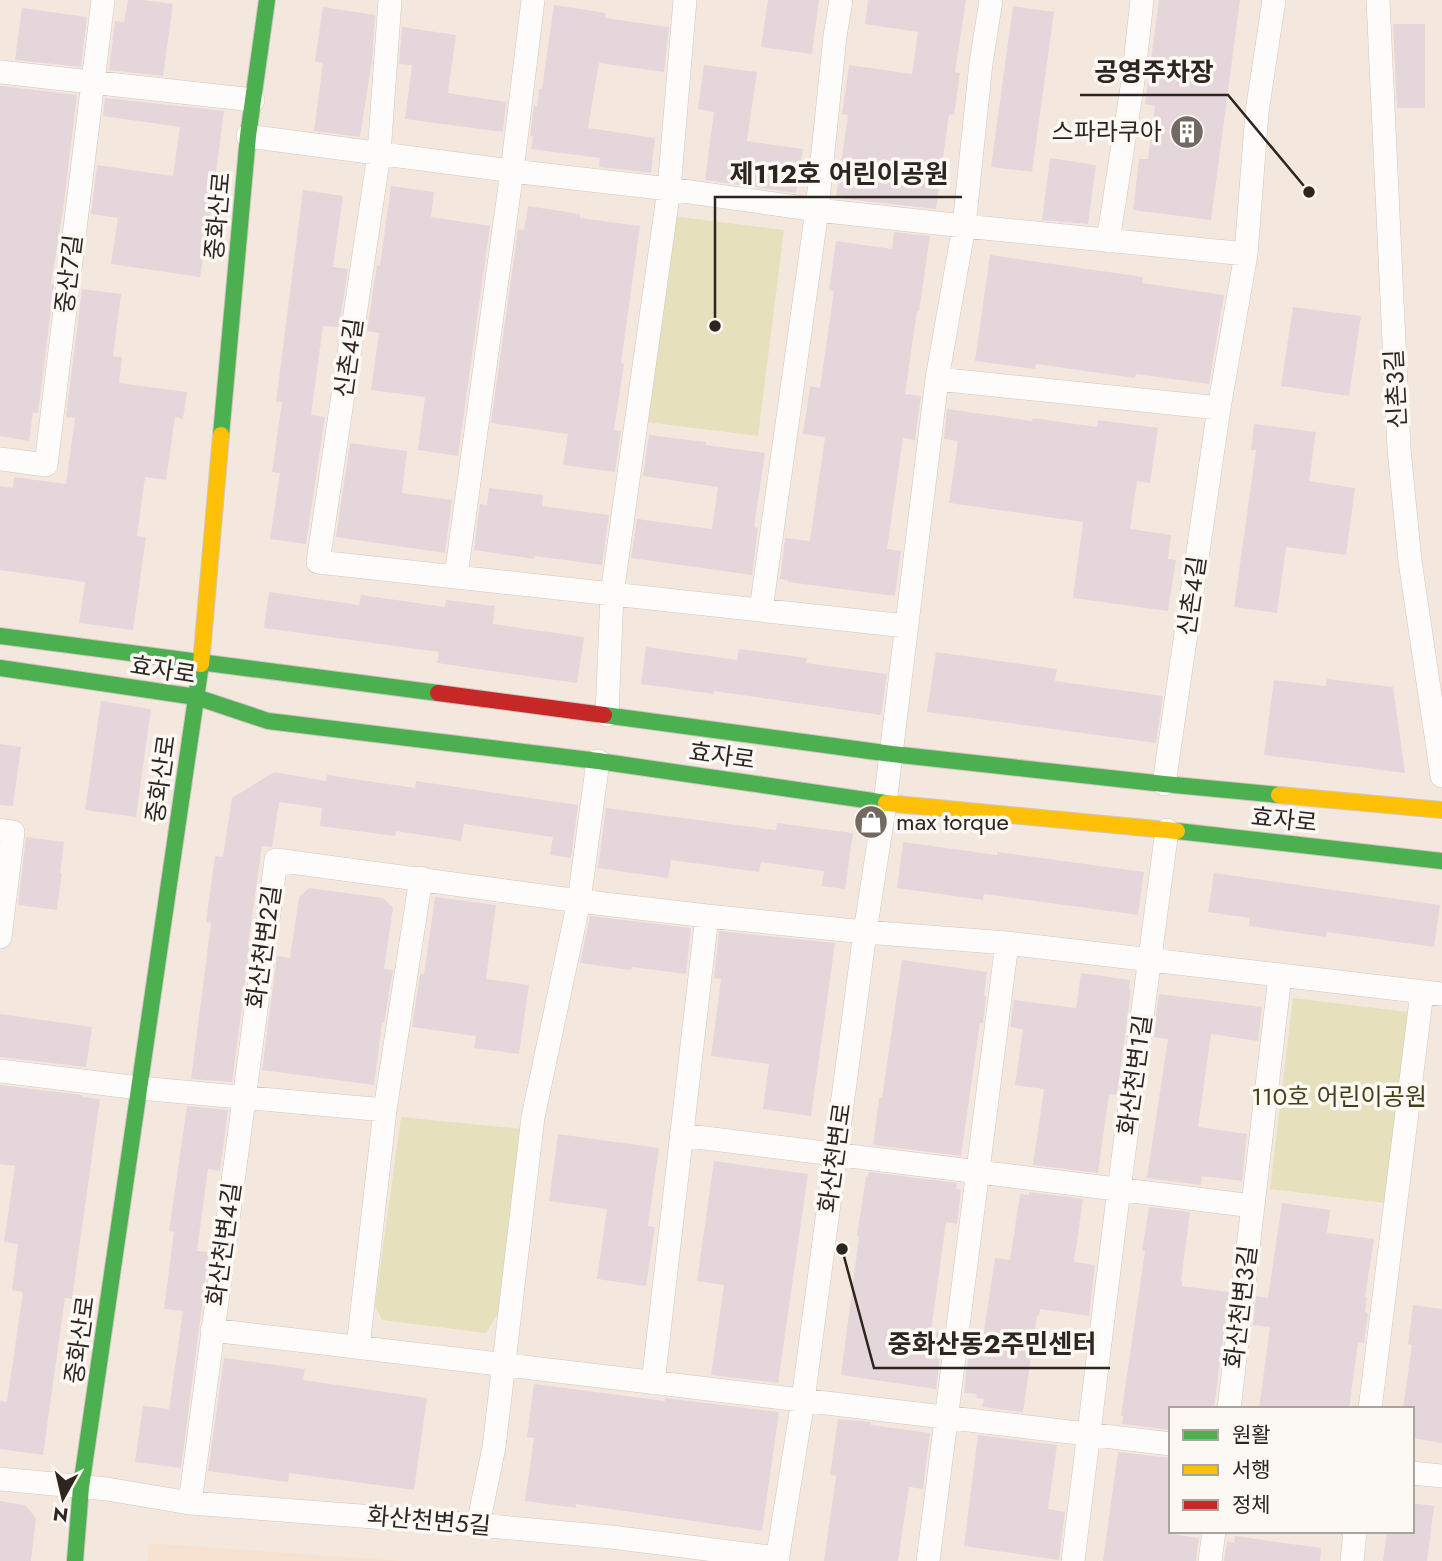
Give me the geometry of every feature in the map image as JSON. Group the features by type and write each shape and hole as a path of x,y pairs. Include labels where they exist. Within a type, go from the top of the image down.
{"street":[{"name":"중산7길","path":"0,459 46,465 103,0"},
{"name":"중화산로","path":"75,1561 81,1487 201,661 248,136 267,0"},
{"name":"신촌4길","path":"390,0 379,154 318,562 456,576"},
{"path":"533,0 456,576 906,625"},
{"path":"761,610 817,210 841,0"},
{"path":"891,754 937,379 964,226 981,63 991,0"},
{"path":"1108,241 1133,81 1142,0"},
{"name":"신촌4길","path":"1164,784 1219,408 1246,254 1257,112 1274,0"},
{"name":"신촌3길","path":"1378,0 1399,449 1410,561 1442,776"},
{"path":"607,715 612,594 668,189 684,4"},
{"path":"0,72 253,100"},
{"path":"248,136 817,210 1246,254"},
{"path":"937,379 1219,408"},
{"name":"효자로","path":"0,636 891,754 1164,784 1442,810"},
{"name":"효자로","path":"0,668 196,697 268,720 598,761 885,803 1442,858"},
{"name":"화산천변로","path":"778,1559 803,1400 891,754"},
{"path":"478,1525 494,1447 533,1117 579,901 598,761"},
{"path":"0,830 13,832 0,937"},
{"name":"화산천변1길","path":"1119,1189 1167,830"},
{"name":"화산천변2길","path":"244,1096 276,860 579,901 865,932"},
{"path":"358,1348 385,1110 421,878"},
{"path":"653,1383 707,916"},
{"path":"865,932 1007,943 1432,993 1391,1238 1370,1407"},
{"path":"928,1561 1007,943"},
{"path":"681,1135 1253,1206 1280,976"},
{"path":"0,1071 139,1088 385,1110"},
{"name":"화산천변4길","path":"244,1096 212,1330 803,1400"},
{"path":"1073,1561 1119,1189"},
{"name":"화산천변3길","path":"1229,1407 1253,1206"},
{"path":"190,1503 212,1330"},
{"path":"803,1400 1169,1444"},
{"path":"1414,1473 1442,1476"},
{"name":"화산천변5길","path":"0,1479 107,1489 190,1503 611,1537 778,1559"},
{"path":"1210,1561 1214,1533"},
{"path":"1352,1561 1355,1533"}],"shaded area":[{"path":"149,1543 404,1561 147,1561"}],"green space":[{"path":"672,216 784,230 758,436 646,422"},
{"name":"110호 어린이공원","path":"1293,998 1408,1012 1385,1203 1270,1189"},
{"path":"401,1117 523,1129 501,1309 486,1333 382,1320 375,1305"}],"building":[{"path":"128,0 173,4 163,76 109,70 115,21 124,22"},
{"path":"768,0 819,0 812,54 761,47"},
{"path":"868,0 966,0 955,72 960,73 954,115 949,114 936,209 836,198 848,115 842,114 849,65 912,74 918,32 865,24"},
{"name":"스파라쿠아","path":"1159,0 1240,0 1211,220 1133,210 1139,159 1148,159 1155,106 1145,104"},
{"path":"554,5 606,13 605,18 669,27 664,72 599,63 588,128 655,138 651,173 599,167 600,158 531,149 534,106 537,106 539,89 542,89"},
{"path":"1013,6 1054,12 1032,172 991,167"},
{"path":"323,7 375,15 372,60 360,137 314,131 323,63 315,61"},
{"path":"22,8 87,17 81,67 15,60"},
{"path":"1393,24 1425,24 1425,108 1397,108"},
{"path":"402,27 456,35 448,93 506,102 503,132 405,119 412,65 399,64"},
{"path":"704,65 757,72 747,141 803,149 796,193 705,180 714,112 698,109"},
{"path":"0,86 77,95 51,284 54,285 38,413 33,412 29,441 0,436"},
{"path":"105,98 224,111 200,277 111,264 118,218 91,214 97,165 173,176 180,127 103,116"},
{"path":"1050,158 1096,165 1088,224 1042,220"},
{"path":"391,186 434,192 431,217 490,226 458,456 418,450 425,397 371,390 379,333 367,331 377,265 380,266"},
{"path":"303,190 343,196 333,267 348,269 339,327 323,326 311,415 325,417 306,544 270,539 280,473 272,472 282,402 276,402"},
{"path":"528,206 580,214 580,218 640,226 614,430 621,431 615,472 563,465 568,434 491,423 518,229 524,230"},
{"path":"894,232 930,236 905,394 921,396 915,440 903,438 887,549 901,551 895,596 788,582 780,579 785,538 810,541 825,437 803,434 810,386 820,388 834,291 829,290 836,241 892,249"},
{"path":"990,255 1143,277 1142,283 1224,295 1209,384 1136,374 1135,378 1036,364 1035,369 975,361"},
{"path":"82,289 121,294 113,356 122,357 119,383 187,392 183,419 175,417 166,480 145,477 137,536 146,537 133,630 79,623 85,582 0,570 0,486 13,488 14,477 66,484 75,418 66,417"},
{"path":"1293,307 1361,316 1349,396 1281,386"},
{"path":"947,409 1097,427 1098,420 1158,428 1150,483 1137,481 1130,529 1171,535 1168,559 1176,560 1168,611 1073,598 1083,522 949,503 958,441 944,439"},
{"path":"1254,424 1316,432 1309,481 1355,488 1346,555 1286,547 1277,613 1234,607 1256,450 1251,450"},
{"path":"649,435 765,453 754,527 758,528 752,575 631,558 637,519 712,529 718,487 643,476"},
{"path":"350,443 407,451 402,493 452,500 445,553 336,537"},
{"path":"489,488 543,495 542,506 609,515 602,565 474,550 480,504 487,505"},
{"path":"269,592 359,605 361,595 445,607 446,600 495,606 493,624 584,637 577,683 437,663 439,652 264,628"},
{"path":"646,647 737,660 739,649 807,658 806,663 887,674 881,715 714,691 714,694 641,684"},
{"path":"936,652 1057,669 1055,681 1163,696 1156,743 927,712"},
{"path":"1327,679 1393,687 1405,773 1264,755 1274,680 1326,686"},
{"path":"101,701 151,709 136,817 85,810"},
{"path":"0,744 21,747 13,806 0,805"},
{"path":"274,772 326,781 327,775 415,788 416,781 578,805 571,858 550,855 553,837 464,824 461,841 396,831 395,836 320,826 322,808 279,802 272,847 262,846 232,1082 191,1079 211,923 206,922 215,856 223,857 232,798"},
{"path":"606,808 776,830 777,823 853,833 845,889 822,886 824,871 761,862 759,872 671,860 668,878 598,868"},
{"path":"26,837 64,842 57,910 18,905"},
{"path":"903,842 1144,872 1138,915 984,894 983,900 897,888"},
{"path":"1214,873 1440,905 1434,947 1327,932 1326,937 1249,926 1250,918 1208,912"},
{"path":"309,888 383,898 393,908 384,969 393,970 382,1023 374,1085 262,1070 277,956 290,958 299,897"},
{"path":"435,897 496,905 486,979 529,985 519,1054 474,1048 476,1036 412,1027 420,974 424,974"},
{"path":"590,916 691,928 686,974 580,963"},
{"path":"719,931 835,943 811,1116 763,1109 769,1064 711,1056 721,979 714,978"},
{"path":"902,960 987,972 983,1023 980,1023 961,1156 873,1145"},
{"path":"1081,973 1130,980 1131,990 1117,1095 1109,1094 1098,1173 1033,1165 1044,1089 1015,1085 1023,1029 1010,1027 1014,1000 1076,1008"},
{"path":"1159,994 1262,1007 1258,1041 1211,1034 1198,1127 1247,1134 1242,1181 1202,1176 1201,1185 1147,1178 1168,1039 1153,1037"},
{"path":"0,1014 92,1027 86,1067 0,1057"},
{"path":"0,1085 100,1099 72,1299 65,1298 43,1455 0,1449 0,1401 7,1402 23,1292 12,1290 18,1244 4,1242 15,1166 0,1164"},
{"path":"187,1106 228,1110 220,1171 208,1169 197,1251 209,1252 181,1468 135,1462 143,1406 169,1409 183,1311 164,1309 174,1232 169,1231"},
{"path":"558,1134 659,1148 648,1226 655,1227 646,1286 597,1279 607,1209 549,1201"},
{"path":"714,1161 808,1174 778,1383 711,1375 724,1285 697,1281"},
{"path":"869,1172 957,1183 956,1189 961,1190 957,1224 946,1222 931,1331 943,1332 936,1389 841,1375 859,1237 857,1236 866,1176 868,1177"},
{"path":"1029,1192 1083,1199 1074,1262 1095,1265 1089,1316 1040,1309 1039,1316 1037,1315 1023,1412 982,1407 984,1399 976,1398 977,1394 964,1393 971,1336 983,1338 995,1258 1010,1260 1020,1194 1029,1195"},
{"path":"1282,1203 1330,1210 1327,1233 1374,1239 1365,1297 1365,1312 1368,1313 1364,1343 1358,1342 1349,1407 1259,1407 1270,1327 1253,1325 1256,1296 1268,1298"},
{"path":"1149,1207 1190,1212 1182,1286 1229,1292 1214,1407 1169,1407 1169,1430 1122,1424 1145,1251 1142,1251"},
{"path":"1413,1305 1442,1309 1442,1443 1414,1438 1414,1407 1403,1407 1412,1345 1408,1344"},
{"path":"224,1358 305,1369 303,1380 427,1398 414,1490 289,1473 288,1482 208,1471"},
{"path":"534,1384 779,1412 762,1531 576,1504 576,1508 525,1501 534,1438 527,1437"},
{"path":"838,1419 930,1433 923,1489 909,1487 898,1561 824,1561 836,1476 830,1475"},
{"path":"978,1435 1057,1445 1048,1509 1065,1512 1059,1560 964,1546"},
{"path":"1118,1452 1169,1458 1169,1533 1199,1538 1196,1561 1103,1561"},
{"path":"0,1501 25,1505 36,1518 31,1561 0,1561"},
{"path":"1414,1503 1434,1506 1427,1561 1383,1561 1387,1533 1414,1533"},
{"path":"1235,1536 1321,1548 1320,1561 1224,1561 1227,1541 1234,1543"}],"traffic: fast":[{"path":"221,435 248,136 267,0"},
{"path":"0,636 438,693"},
{"path":"75,1561 81,1487 201,664"},
{"path":"0,668 196,697 268,721 598,761 886,803"},
{"path":"604,715 892,754 1279,795"},
{"path":"1177,831 1442,861"}],"traffic: slow":[{"path":"201,664 221,435"},
{"path":"1279,795 1442,810"},
{"path":"886,803 1177,831"}],"traffic: jam":[{"path":"438,693 604,715"}],"place":[{"name":"스파라쿠아","path":"1187,132"},
{"name":"공영주차장","path":"1309,192"},
{"name":"제112호 어린이공원","path":"715,326"},
{"name":"max torque","path":"871,822"},
{"name":"중화산동2주민센터","path":"842,1249"}]}
